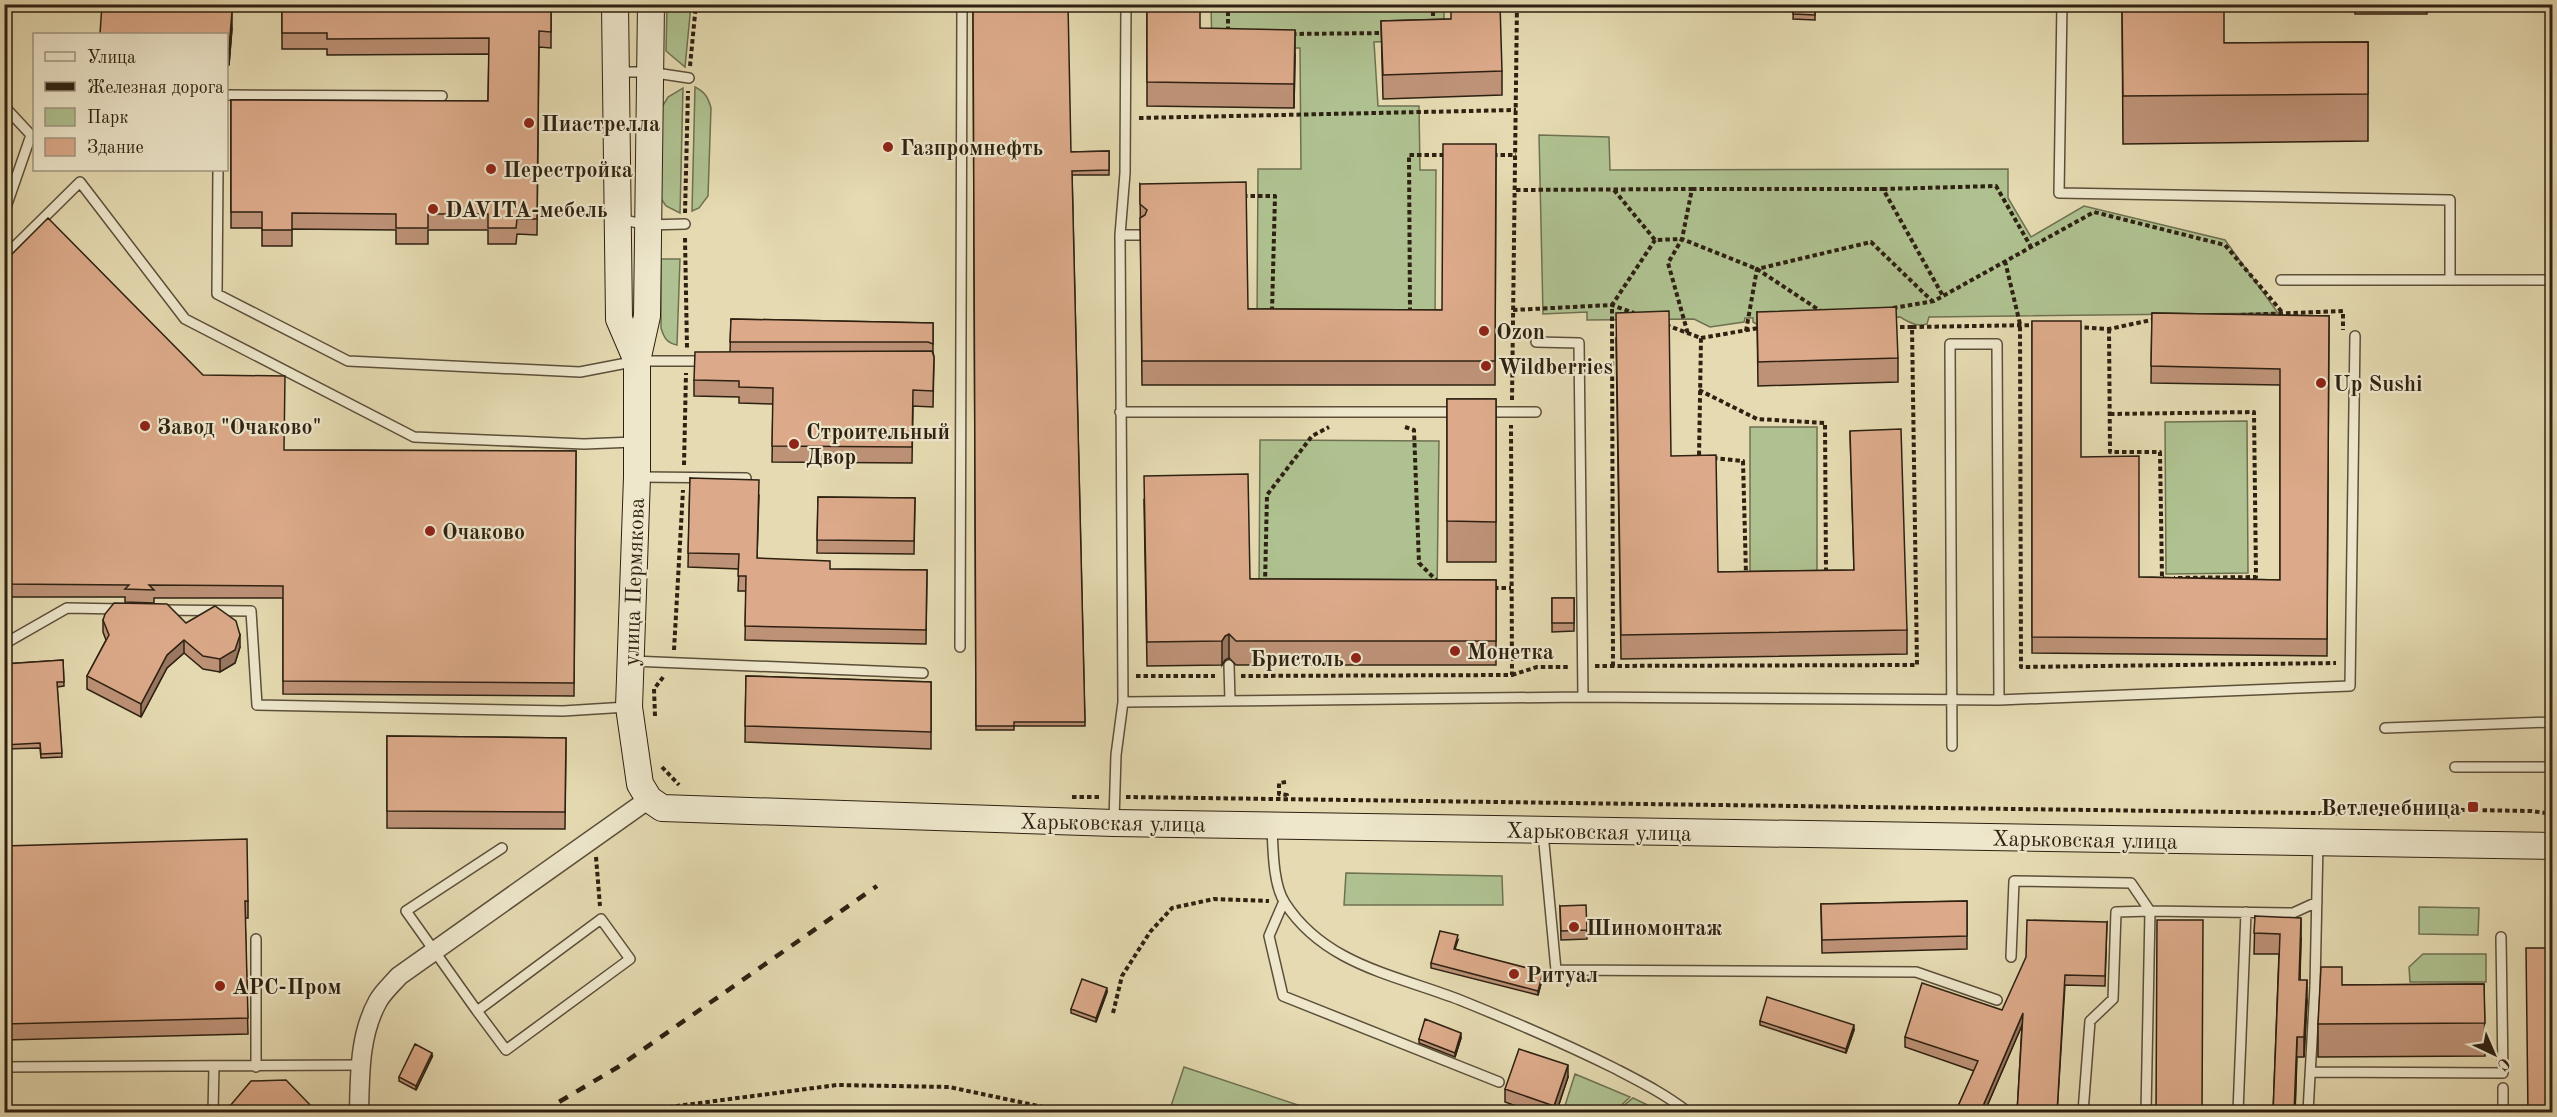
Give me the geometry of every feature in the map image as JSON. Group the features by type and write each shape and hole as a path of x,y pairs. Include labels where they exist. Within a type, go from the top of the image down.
{"street":[{"name":"улица Пермякова","path":"615,4 619,319 637,361"},
{"name":"улица Пермякова","path":"649,799 640,784 629,707 637,477 637,361 647,316 651,4"},
{"name":"Харьковская улица","path":"649,799 662,808 691,810 1114,823 2553,846"},
{"path":"359,1113 360,1065 365,1034 378,1001 399,976 649,799"}],"lane":[{"path":"960,647 962,4"},
{"path":"1114,823 1116,755 1123,702 1120,235 1126,119 1126,4"},
{"path":"2062,4 2059,193 2451,200 2450,280"},
{"path":"616,72 649,72 688,78"},
{"path":"228,95 442,96"},
{"path":"4,106 31,135 4,213"},
{"path":"218,171 217,294 348,361 580,372 637,361 710,361"},
{"path":"4,257 80,182 186,319 414,437 584,444 637,442"},
{"path":"618,218 647,225 685,224"},
{"path":"1120,235 1140,235"},
{"path":"2281,280 2553,280"},
{"path":"1123,702 1583,697 1999,700 2350,686 2355,336"},
{"path":"1536,342 1579,343 1583,697"},
{"path":"1952,747 1950,344 1997,344 1999,700"},
{"path":"1120,412 1536,412"},
{"path":"637,477 746,478"},
{"path":"4,644 67,608 136,609"},
{"path":"147,609 251,612 257,705 563,711 629,707"},
{"path":"631,661 924,673"},
{"path":"1229,665 1230,701"},
{"path":"2385,728 2553,722"},
{"path":"2455,767 2553,767"},
{"path":"1272,825 1274,866 1284,901 1310,934 1343,958 1460,1000 1578,1050 1667,1095 1688,1113"},
{"path":"1543,831 1556,970 1916,972 1997,1000"},
{"path":"2308,1113 2318,843"},
{"path":"477,1011 601,919 630,959 506,1050 477,1011 406,911 502,848"},
{"path":"2011,957 2014,881 2131,882 2150,911 2146,1113"},
{"path":"1284,901 1269,936 1283,996 1500,1082"},
{"path":"2084,1113 2090,1021 2113,999 2116,912 2293,913 2317,902"},
{"path":"2238,1113 2246,912"},
{"path":"2311,1072 2503,1073 2501,937"},
{"path":"256,939 256,1067"},
{"path":"4,1067 360,1065"},
{"path":"213,1113 214,1067"},
{"path":"2503,1088 2503,1113"}],"path":[{"path":"1228,4 1228,34 1240,34"},
{"path":"1433,4 1433,33"},
{"path":"1512,675 1512,412 1517,4"},
{"path":"1285,34 1388,33"},
{"path":"1126,119 1516,110"},
{"path":"1399,312 1410,312 1409,155 1447,155"},
{"path":"1482,155 1516,155"},
{"path":"1515,190 1883,189 1996,186 2031,247"},
{"path":"1688,334 1668,263 1682,239 1692,189"},
{"path":"1883,189 1943,296"},
{"path":"1613,190 1654,240"},
{"path":"1242,196 1275,196 1272,311 1284,311"},
{"path":"1888,309 1933,302 2094,212 2225,245 2283,313"},
{"path":"1654,240 1682,239 1757,269 1831,318"},
{"path":"1613,666 1612,305 1654,240"},
{"path":"1757,269 1871,242 1933,302"},
{"path":"2005,261 2020,324 2021,667 2341,663"},
{"path":"1746,331 1757,269"},
{"path":"1513,310 1612,305 1645,317"},
{"path":"2239,315 2343,310 2343,334"},
{"path":"2076,327 2109,328 2161,318"},
{"path":"1656,321 1701,338 1766,327"},
{"path":"1889,327 2042,325"},
{"path":"1134,666 1134,676 1229,676 1512,675 1537,667 1917,665 1912,327"},
{"path":"2109,328 2110,452 2160,452 2162,578 2256,577 2254,412 2110,414"},
{"path":"1701,338 1698,457 1743,462 1746,581"},
{"path":"1699,390 1757,419 1825,423 1826,578"},
{"path":"1265,587 1267,495 1312,436 1354,412"},
{"path":"1394,424 1414,430 1419,563 1445,588 1433,588"},
{"path":"1486,588 1511,588"},
{"path":"1286,782 1279,783 1279,794 1287,795 1287,798"},
{"path":"596,856 601,919"},
{"path":"1113,1013 1122,976 1150,932 1172,908 1214,899 1284,901"},
{"path":"631,1113 837,1085 949,1087 1067,1113"}],"green space":[{"path":"667,5 691,5 685,67 666,51"},
{"path":"1211,5 1444,5 1444,39 1374,42 1378,106 1419,106 1420,170 1436,170 1435,323 1257,322 1258,169 1301,169 1300,48 1212,48"},
{"path":"695,87 706,95 711,108 708,196 699,208 692,211"},
{"path":"683,88 680,213 666,206 660,197 662,107 668,97"},
{"path":"1539,135 1609,137 1610,170 2008,169 2008,198 2031,237 2084,206 2225,240 2278,313 1929,317 1927,324 1919,325 1900,317 1783,318 1758,325 1753,322 1753,318 1745,318 1744,322 1710,327 1694,319 1587,320 1587,312 1543,314"},
{"path":"661,259 680,259 677,345 666,340 661,328"},
{"path":"2247,421 2248,573 2166,574 2165,422"},
{"path":"1750,427 1817,427 1817,574 1750,574"},
{"path":"1260,440 1439,441 1437,594 1259,593"},
{"path":"1346,873 1502,876 1503,905 1344,905"},
{"path":"2419,907 2479,908 2478,935 2419,934"},
{"path":"2423,954 2486,954 2486,982 2410,982 2409,967"},
{"path":"1184,1067 1319,1112 1169,1112"},
{"path":"1575,1074 1630,1097 1614,1112 1563,1112"},
{"path":"1633,1098 1660,1111 1660,1112 1616,1112"}],"building":[{"path":"102,4 210,4 209,9 232,11 229,49 228,33 100,33"},
{"path":"282,4 551,4 551,32 539,31 537,219 517,219 516,228 488,228 488,214 428,214 428,228 396,228 396,214 292,213 292,230 262,230 262,212 231,212 231,100 488,101 489,38 327,39 327,33 282,33"},
{"path":"973,4 1068,4 1071,152 1109,151 1109,170 1072,171 1085,722 1014,722 1014,726 976,726"},
{"path":"1147,4 1200,4 1200,28 1295,30 1294,84 1147,82"},
{"path":"1451,4 1500,4 1502,71 1383,75 1381,21 1451,19"},
{"path":"1794,4 1815,4 1815,15 1793,14"},
{"path":"2122,4 2224,4 2224,43 2368,42 2368,94 2123,96"},
{"path":"1443,144 1496,144 1495,361 1142,361 1140,218 1147,210 1140,204 1140,184 1246,182 1248,309 1442,310"},
{"path":"48,218 203,375 285,376 284,450 576,451 574,683 283,681 283,586 149,585 154,590 125,589 129,585 4,584 4,262"},
{"path":"1896,307 1898,358 1758,362 1757,312"},
{"path":"1669,311 1671,456 1716,455 1718,572 1854,570 1850,431 1901,429 1907,630 1621,635 1616,313"},
{"path":"2152,313 2329,316 2327,639 2032,637 2032,321 2081,321 2081,457 2139,456 2139,577 2280,580 2280,369 2151,366"},
{"path":"731,319 933,323 933,344 928,342 730,342"},
{"path":"932,351 934,357 933,391 913,390 912,447 772,446 773,388 739,387 739,381 694,380 695,352"},
{"path":"1447,399 1496,399 1496,522 1447,521"},
{"path":"1248,474 1250,579 1496,580 1496,641 1236,641 1229,634 1222,641 1147,642 1144,476"},
{"path":"690,478 759,480 757,558 830,561 830,569 927,570 926,630 745,626 746,576 738,576 739,554 688,553"},
{"path":"818,497 915,498 914,541 817,540"},
{"path":"1552,598 1574,598 1574,623 1552,623"},
{"path":"114,603 167,604 186,623 215,606 236,621 240,635 235,650 220,659 203,656 184,640 167,655 141,704 87,676 109,635 103,620"},
{"path":"63,660 64,682 57,682 62,753 41,754 40,743 4,745 4,664"},
{"path":"746,676 931,682 931,732 745,726"},
{"path":"387,736 566,738 565,812 387,811"},
{"path":"247,839 248,901 245,901 248,1018 4,1024 4,846"},
{"path":"1967,901 1967,936 1822,940 1821,904"},
{"name":"Шиномонтаж","path":"1586,905 1587,930 1561,931 1560,906"},
{"path":"2255,916 2301,918 2299,980 2307,980 2304,1037 2297,1037 2294,1113 2273,1113 2280,934 2254,933"},
{"path":"2027,920 2107,922 2105,976 2065,975 2057,1113 2017,1113 2023,1013 1980,1113 1955,1113 1978,1061 1905,1037 1922,983 2002,1010 2026,957"},
{"path":"2157,920 2203,920 2202,1113 2156,1113"},
{"path":"1440,931 1458,935 1454,949 1543,972 1538,991 1431,963"},
{"path":"2526,948 2553,948 2553,1113 2528,1113"},
{"path":"2321,967 2342,967 2342,985 2484,984 2485,1023 2318,1024"},
{"path":"1082,979 1107,988 1096,1018 1071,1009"},
{"path":"1767,997 1854,1025 1846,1049 1760,1021"},
{"path":"1425,1019 1461,1033 1455,1053 1419,1039"},
{"path":"415,1044 432,1053 416,1086 399,1077"},
{"path":"1519,1049 1568,1065 1554,1106 1505,1089"},
{"path":"286,1080 315,1110 315,1113 224,1113 251,1081"}],"railway":[{"path":"542,1112 618,1067 877,886"}],"place":[{"name":"Пиастрелла","path":"529,123"},
{"name":"Газпромнефть","path":"888,147"},
{"name":"Перестройка","path":"491,169"},
{"name":"DAVITA-мебель","path":"433,209"},
{"name":"Ozon","path":"1484,331"},
{"name":"Wildberries","path":"1486,366"},
{"name":"Up Sushi","path":"2321,383"},
{"name":"Завод \"Очаково\"","path":"145,426"},
{"name":"Строительный Двор","path":"794,444"},
{"name":"Очаково","path":"430,531"},
{"name":"Монетка","path":"1455,651"},
{"name":"Бристоль","path":"1356,658"},
{"name":"Ветлечебница","path":"2473,807"},
{"name":"Шиномонтаж","path":"1574,927"},
{"name":"Ритуал","path":"1514,974"},
{"name":"АРС-Пром","path":"220,986"}]}
